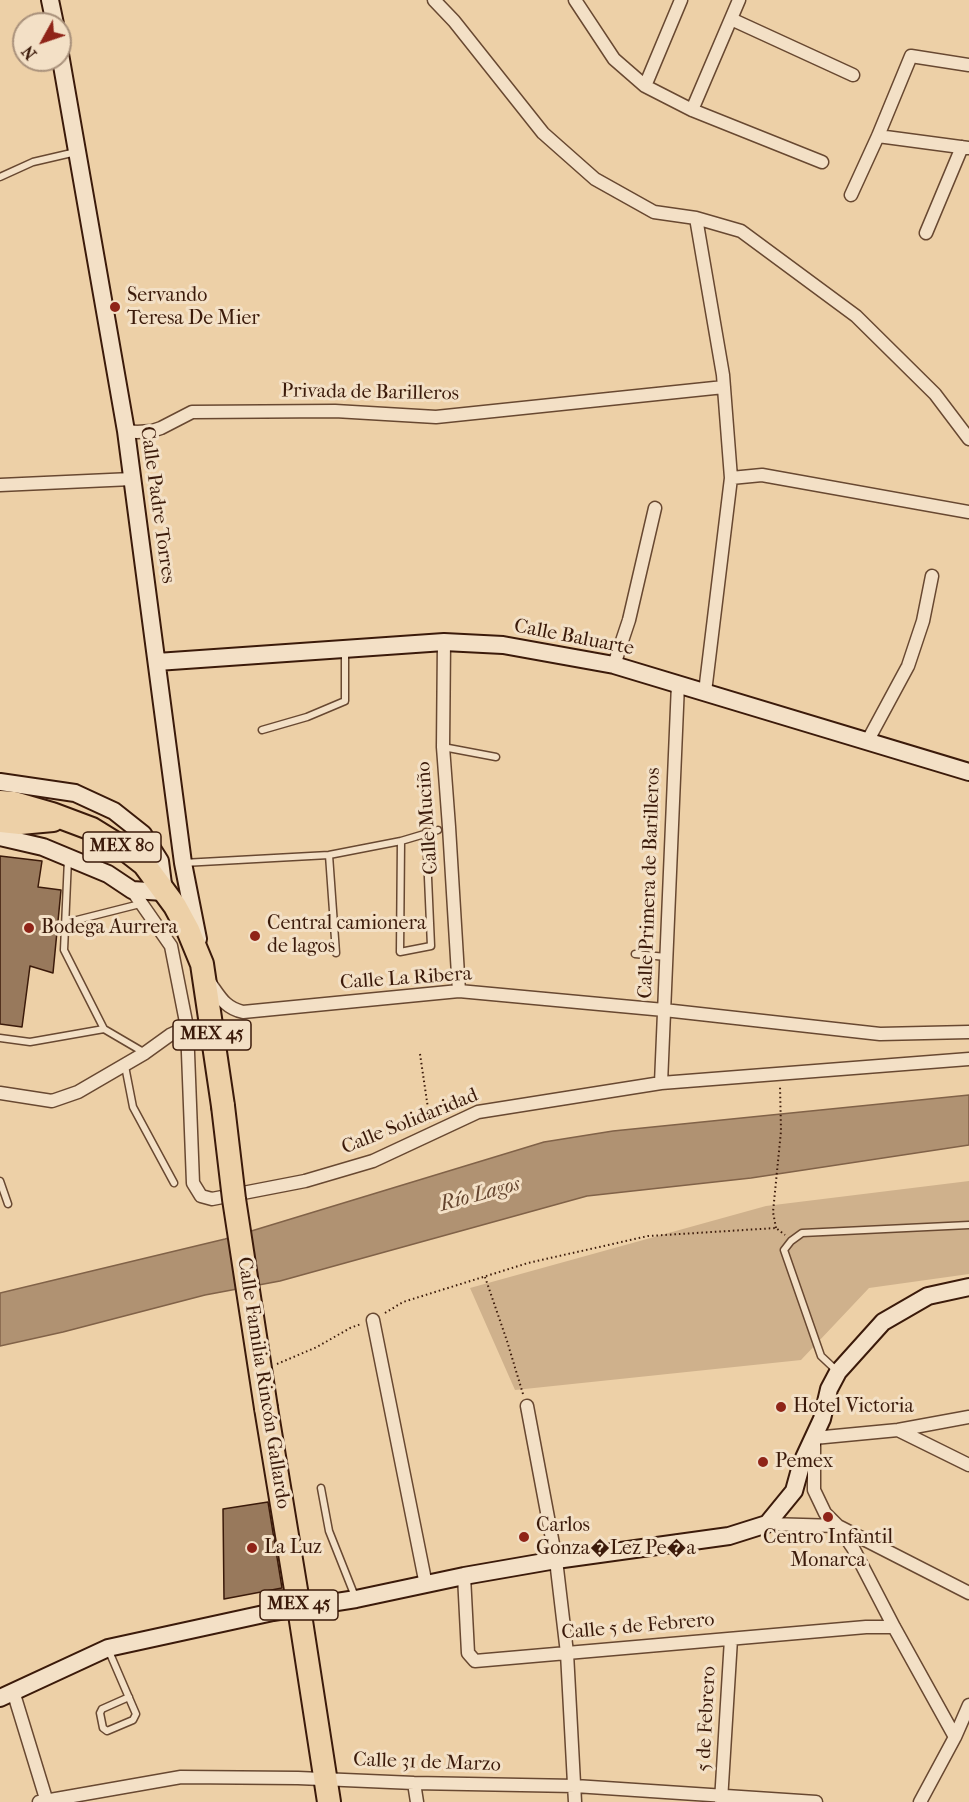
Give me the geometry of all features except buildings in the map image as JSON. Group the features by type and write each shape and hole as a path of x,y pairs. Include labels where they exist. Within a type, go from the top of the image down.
{"highway":[{"name":"MEX 80","path":"0,802 14,803 92,829 152,863 164,892"},
{"name":"MEX 80","path":"0,821 20,823 66,819"},
{"name":"MEX 45","path":"164,892 188,930 203,970"},
{"name":"Calle Familia Rincón Gallardo","path":"203,970 234,1199 329,1802"}],"street":[{"path":"434,0 454,21 543,133 595,179 654,212 696,218 741,231 856,316 935,394 969,438"},
{"path":"575,0 614,58 645,86 692,110 822,162"},
{"path":"692,110 739,0"},
{"path":"645,86 676,1"},
{"path":"731,19 853,75"},
{"path":"851,195 911,56 969,65"},
{"name":"Calle Padre Torres","path":"63,72 126,431 183,863 203,970"},
{"path":"878,136 966,147 926,233"},
{"path":"696,218 724,387 731,478 705,692"},
{"name":"Privada de Barilleros","path":"126,431 152,431 192,412 335,411 436,417 724,387"},
{"path":"731,478 762,475 969,512"},
{"path":"0,485 132,479"},
{"path":"614,665 629,620 655,508"},
{"path":"867,742 908,666 923,621 932,576"},
{"name":"Calle Baluarte","path":"158,662 444,642 503,645 614,665 969,772"},
{"name":"Calle Muciño","path":"444,642 443,747 459,991"},
{"name":"Calle Primera de Barilleros","path":"661,1083 678,684"},
{"path":"0,782 75,793 114,811 143,834 152,863"},
{"path":"0,837 43,847 108,874 137,897 171,946 187,1027 78,1092 52,1101 0,1093"},
{"path":"108,874 152,863 183,863"},
{"path":"137,897 164,892"},
{"name":"Calle La Ribera","path":"203,970 222,1000 233,1010 243,1012 459,991 664,1010 880,1034 969,1032"},
{"name":"Calle Solidaridad","path":"187,1027 193,1183 201,1196 212,1199 305,1181 373,1161 478,1112 661,1083 969,1059"},
{"path":"767,1524 794,1491 802,1462 822,1419 830,1389 838,1372 883,1322 928,1296 969,1287"},
{"path":"373,1320 426,1585"},
{"path":"526,1406 556,1560 567,1653 575,1802"},
{"path":"814,1438 898,1430 969,1417"},
{"path":"898,1430 969,1466"},
{"path":"814,1438 814,1490 825,1513 838,1526 853,1548 955,1737"},
{"path":"44,1802 6,1695 108,1648 273,1612 356,1599 556,1560 729,1536 767,1524 838,1526 969,1593"},
{"name":"Calle 5 de Febrero","path":"465,1576 468,1653 475,1661 866,1627 894,1627"},
{"name":"5 de Febrero","path":"722,1799 731,1639"},
{"path":"920,1802 955,1737 969,1705"},
{"name":"Calle 31 de Marzo","path":"44,1802 181,1777 575,1786 722,1799 816,1802"},
{"path":"414,1783 417,1802"}],"lane":[{"path":"0,177 33,162 78,152"},
{"path":"262,730 307,717 345,701 345,649"},
{"path":"443,747 496,757"},
{"path":"183,863 329,855 401,841 438,830"},
{"path":"401,841 400,952 430,946 426,832"},
{"path":"329,855 336,952"},
{"path":"68,857 64,950 104,1029 145,1053"},
{"path":"65,923 137,897"},
{"path":"635,954 666,957"},
{"path":"0,1038 30,1042 104,1029"},
{"path":"124,1065 133,1107 174,1183"},
{"path":"0,1181 8,1204"},
{"path":"838,1372 821,1356 817,1345 784,1250 792,1241 802,1233 969,1225"},
{"path":"321,1488 329,1531 356,1599"},
{"path":"108,1648 129,1697 136,1714 133,1720 107,1731 103,1728 100,1713 102,1709 129,1697"}],"path":[{"path":"420,1054 431,1134"},
{"path":"779,1074 781,1131 773,1212 776,1228 792,1241"},
{"path":"260,1370 317,1347 350,1328 373,1320 403,1302 528,1263 648,1236 776,1228"},
{"path":"485,1276 526,1406"}],"shaded area":[{"path":"969,1181 969,1274 869,1288 801,1360 515,1390 470,1288 766,1206"}],"water":[{"name":"Río Lagos","path":"969,1095 969,1145 751,1178 587,1196 280,1281 205,1295 0,1346 0,1293 225,1239 544,1142 613,1131"}],"place":[{"name":"Servando Teresa De Mier","path":"115,307"},
{"name":"Bodega Aurrera","path":"29,928"},
{"name":"Central camionera de lagos","path":"255,936"},
{"name":"Hotel Victoria","path":"781,1407"},
{"name":"Pemex","path":"763,1462"},
{"name":"Centro Infantil Monarca","path":"828,1517"},
{"name":"Carlos Gonza�Lez Pe�a","path":"524,1537"},
{"name":"La Luz","path":"252,1548"}]}
